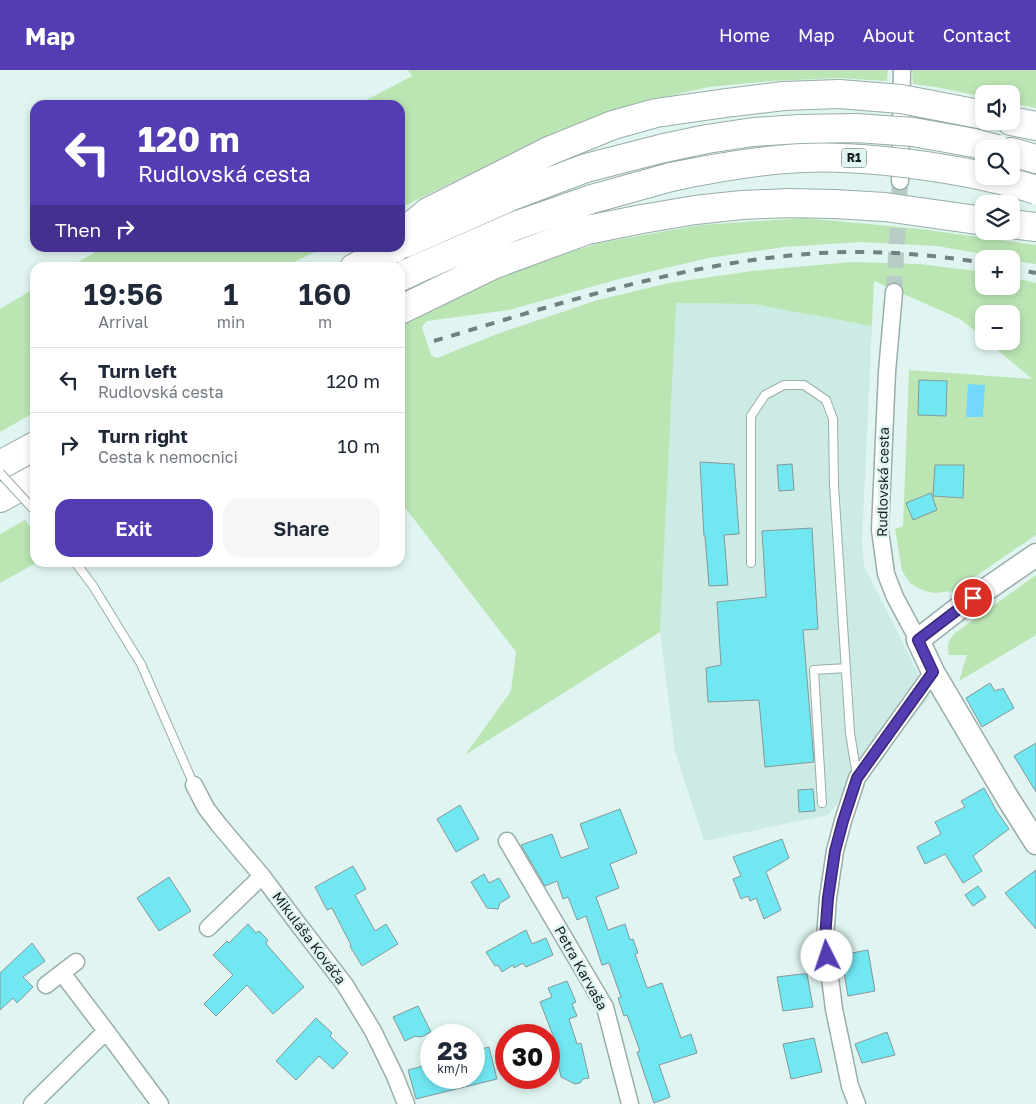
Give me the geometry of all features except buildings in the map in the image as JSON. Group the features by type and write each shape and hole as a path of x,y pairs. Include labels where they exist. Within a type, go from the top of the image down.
{"highway":[{"path":"405,232 428,212 549,151 613,125 656,113 784,96 839,94 901,99 975,113"},
{"path":"1020,123 1036,126"},
{"name":"R1","path":"405,243 512,196 586,168 707,139 753,132 857,128 913,132 975,143"},
{"path":"1020,155 1036,159"},
{"name":"R1","path":"405,275 515,226 592,200 671,177 751,163 802,158 853,158 908,163 966,172 1036,190"},
{"path":"405,308 495,264 587,230 695,210 742,205 834,204 884,207 975,220"},
{"path":"1020,225 1036,227"},
{"path":"0,465 30,449"},
{"path":"0,498 30,482"}],"street":[{"path":"900,181 902,70"},
{"name":"Rudlovská cesta","path":"894,292 887,372 880,530 886,574 895,597 933,672 1036,843"},
{"path":"918,640 958,609 1036,555"},
{"path":"857,1104 850,1086 834,1009 825,938 828,898 835,851 857,778 933,672"},
{"name":"Mikuláša Kováča","path":"194,784 206,808 262,876 345,985 373,1031 395,1076 406,1104"},
{"name":"Petra Karvaša","path":"508,841 605,1007 630,1104"},
{"path":"208,928 262,876"},
{"path":"46,985 76,962"},
{"path":"62,973 160,1104"},
{"path":"32,1104 106,1030"}],"lane":[{"path":"751,563 751,416 765,395 784,385 804,385 826,400 833,419 834,485 850,733 857,778"},
{"path":"0,472 30,505"},
{"path":"79,567 141,664 194,784"},
{"path":"822,803 814,670 846,668"}],"shaded area":[{"path":"675,303 753,304 872,326 862,542 864,566 930,697 828,815 704,841 675,751 660,632"}],"green space":[{"path":"408,70 888,70 887,81 838,78 772,81 709,87 629,105 560,130 405,206 405,100 366,100 412,76"},
{"path":"912,70 1036,70 1036,108 1020,105 1020,85 975,85 975,95 913,84"},
{"path":"805,218 921,229 975,237 975,240 1000,240 1036,245 1036,264 1020,261 1020,250 975,250 975,253 937,246 860,242 784,247 709,258 623,278 509,310 427,321 422,327 431,355 437,358 497,334 598,300 669,283 752,271 852,262 919,264 975,271 975,295 1020,295 1020,279 1036,283 1036,535 954,591 934,593 922,590 910,583 902,571 895,529 903,526 909,370 1032,379 998,350 1020,350 1020,305 975,305 975,331 960,319 874,281 872,326 753,304 676,303 660,632 465,755 511,691 516,652 405,508 405,322 436,307 436,305 520,267 599,243 700,225"},
{"path":"96,252 315,252 294,262 78,262"},
{"path":"30,291 30,415 0,432 0,309"},
{"path":"25,520 30,526 30,566 0,583 0,534"},
{"path":"1036,575 1036,635 959,681 967,655 949,655 948,645 951,638 955,633"}],"water":[{"path":"968,384 985,385 983,417 966,417"}],"tunnel":[{"path":"894,292 900,181"}],"railway":[{"path":"434,341 529,312 626,286 674,274 723,265 772,258 842,252 883,252 975,262"},
{"path":"1020,270 1036,273"}],"route":[{"path":"827,956 825,938 828,898 835,851 857,778 933,672 918,640 973,598"}]}
